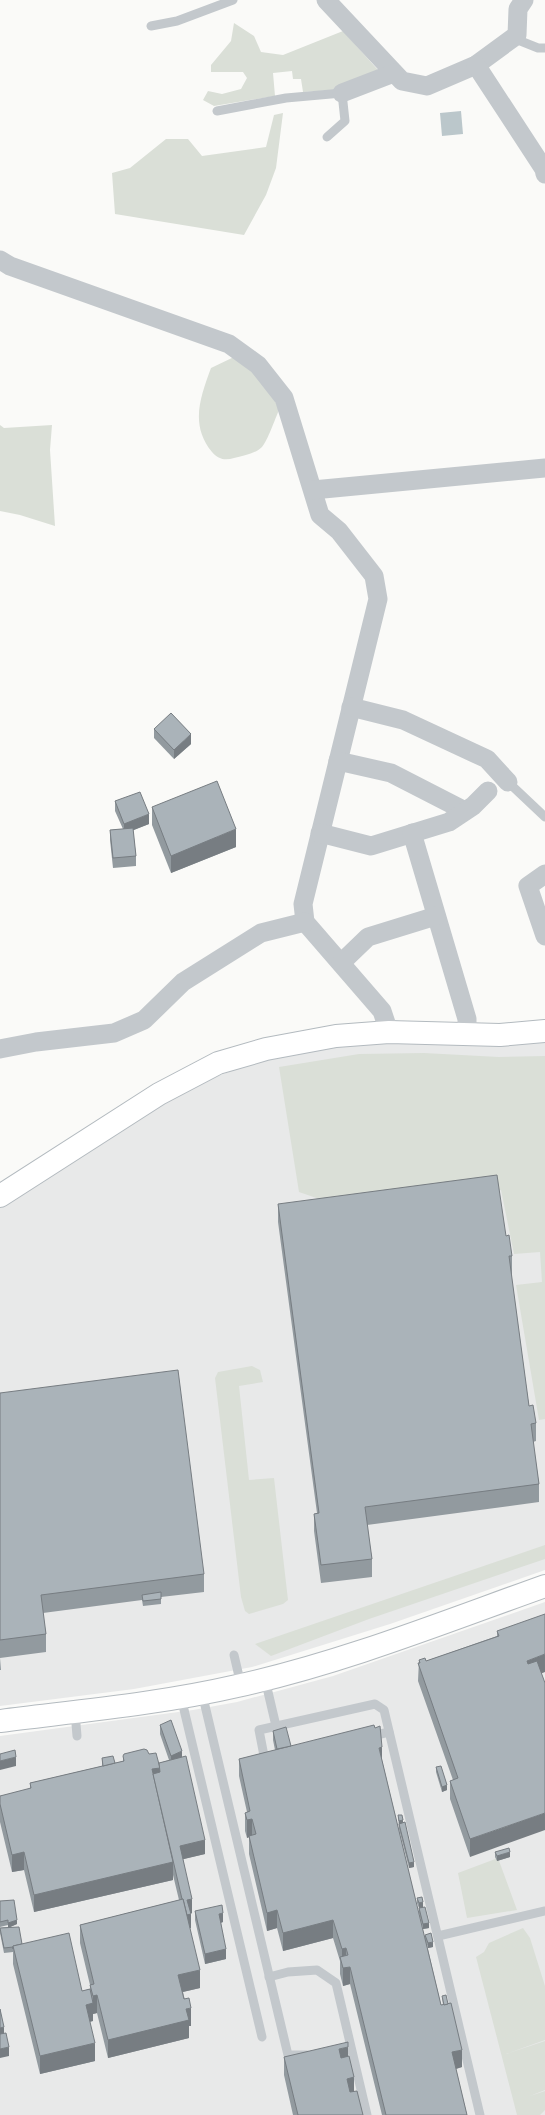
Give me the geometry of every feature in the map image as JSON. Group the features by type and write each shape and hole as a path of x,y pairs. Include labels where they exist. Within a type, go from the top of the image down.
{"street":[{"path":"326,0 402,81 427,86 476,64 517,35 518,9 524,0"},
{"path":"476,64 544,169 545,174"},
{"path":"342,93 394,73"},
{"path":"0,260 10,266 229,344 258,365 284,398 320,515 339,531 374,576 378,599 303,904 305,922 382,1011 389,1032"},
{"path":"313,490 545,468"},
{"path":"320,833 372,846 449,822 473,806 497,782 487,759 403,720 351,707"},
{"path":"338,761 391,773 465,811"},
{"path":"412,833 467,1019 467,1034"},
{"path":"545,874 528,886 545,936"},
{"path":"341,963 368,937 436,916"},
{"path":"0,1049 36,1042 114,1033 144,1020 183,982 261,933 305,922"},
{"path":"0,1196 159,1094 218,1063 266,1049 336,1036 389,1032 500,1035 545,1031"},
{"path":"0,1721 191,1695 241,1685 322,1664 545,1586"}],"lane":[{"path":"151,26 177,21 233,0"},
{"path":"512,38 538,48 545,48"},
{"path":"217,111 286,98 342,93 345,121 327,137"},
{"path":"497,782 545,817"},
{"path":"234,1655 241,1685"},
{"path":"265,1679 276,1726"},
{"path":"191,1695 270,1977 288,2055 313,2053"},
{"path":"191,1695 262,2037"},
{"path":"280,1757 265,1761 259,1730 375,1704 384,1710 480,2115"},
{"path":"75,1712 77,1736"},
{"path":"358,1740 389,1732"},
{"path":"438,1936 545,1911"},
{"path":"270,1977 288,1972 317,1970 336,1983 346,2045 367,2115"}],"shaded area":[{"path":"234,23 254,36 261,52 283,55 343,31 378,70 335,90 303,92 301,79 293,79 292,71 273,73 275,96 214,106 203,100 208,91 222,94 241,89 247,78 243,72 211,72 211,65 231,41"},
{"path":"461,111 463,134 442,136 440,113"},
{"path":"283,113 276,168 266,195 244,235 115,214 112,173 130,168 166,139 188,139 202,156 266,147 274,115"},
{"path":"236,356 250,368 266,386 279,410 269,435 262,447 249,454 231,459 225,459 219,458 214,454 205,442 201,432 199,411 203,390 211,368"},
{"path":"0,425 4,428 52,425 50,450 55,526 20,515 0,511"},
{"path":"545,1040 545,1570 390,1624 252,1667 134,1689 0,1706 0,1208 154,1108 202,1082 256,1062 353,1043"},
{"path":"424,1053 499,1057 545,1056 545,1419 539,1420 516,1285 542,1282 540,1252 514,1254 501,1190 332,1212 331,1203 299,1192 279,1067 359,1054"},
{"path":"252,1366 260,1370 263,1382 239,1386 249,1480 274,1478 288,1600 283,1604 249,1614 245,1611 241,1597 215,1378 218,1372"},
{"path":"545,1545 545,1559 369,1619 271,1656 255,1644"},
{"path":"545,1602 545,2115 0,2115 0,1736 193,1710 237,1702 333,1676"},
{"path":"498,1858 517,1910 467,1918 458,1873"},
{"path":"523,1928 530,1938 545,1986 545,2040 506,2054 545,2041 545,2090 530,2096 545,2091 545,2110 540,2115 517,2115 476,1957 484,1952 489,1943"}],"building":[{"path":"171,713 191,734 174,750 154,729"},
{"path":"217,781 236,829 171,856 152,807"},
{"path":"140,792 149,814 124,824 115,801"},
{"path":"133,828 136,856 113,858 110,830"},
{"path":"497,1175 506,1236 509,1235 512,1256 509,1256 529,1406 533,1405 536,1423 531,1424 539,1484 365,1507 372,1559 321,1565 314,1514 319,1513 278,1204"},
{"path":"178,1370 204,1574 41,1595 46,1634 0,1640 0,1393"},
{"path":"161,1592 161,1599 143,1601 142,1595"},
{"path":"545,1614 545,1654 527,1661 528,1664 537,1661 545,1683 545,1813 470,1839 450,1781 458,1778 418,1663 420,1663 419,1660 425,1658 426,1661 499,1636 497,1631"},
{"path":"171,1720 182,1751 171,1756 160,1725"},
{"path":"374,1725 375,1728 380,1726 382,1747 379,1748 441,2005 451,2003 462,2050 452,2052 467,2115 386,2115 350,1967 343,1968 340,1957 348,1955 346,1948 342,1949 333,1920 283,1933 277,1910 267,1913 249,1836 256,1834 252,1819 247,1820 245,1813 250,1811 239,1759"},
{"path":"286,1727 291,1746 277,1749 273,1731"},
{"path":"144,1749 147,1750 149,1754 156,1753 160,1768 152,1769 173,1862 34,1895 24,1852 12,1855 0,1804 0,1796 31,1788 30,1783 124,1761 124,1754"},
{"path":"15,1750 16,1757 0,1761 0,1754"},
{"path":"113,1756 115,1763 103,1766 102,1758"},
{"path":"186,1756 205,1840 180,1846 192,1899 187,1900 191,1914 187,1915 153,1774 160,1772 159,1763"},
{"path":"441,1766 447,1785 442,1787 436,1767"},
{"path":"398,1815 402,1815 403,1820 399,1821"},
{"path":"405,1822 414,1862 409,1863 399,1824"},
{"path":"509,1848 510,1852 497,1856 495,1852"},
{"path":"422,1897 423,1902 419,1903 417,1898"},
{"path":"183,1899 200,1970 178,1975 184,1999 189,1998 191,2008 186,2009 189,2020 108,2040 97,1995 93,1996 90,1985 94,1984 80,1925"},
{"path":"14,1900 17,1920 8,1923 8,1920 0,1922 0,1901"},
{"path":"222,1905 223,1913 219,1914 226,1949 205,1954 195,1911"},
{"path":"425,1907 429,1923 423,1924 419,1908"},
{"path":"19,1927 22,1944 4,1948 0,1928"},
{"path":"69,1933 82,1991 90,1989 93,2003 86,2005 95,2043 40,2056 13,1946"},
{"path":"431,1933 433,1942 428,1943 425,1935"},
{"path":"446,1995 448,2004 444,2005 442,1996"},
{"path":"0,2009 4,2027 0,2028"},
{"path":"6,2033 9,2047 0,2049 0,2034"},
{"path":"348,2042 348,2047 339,2049 341,2058 349,2056 354,2077 347,2079 350,2092 357,2091 363,2115 298,2115 284,2057"}]}
